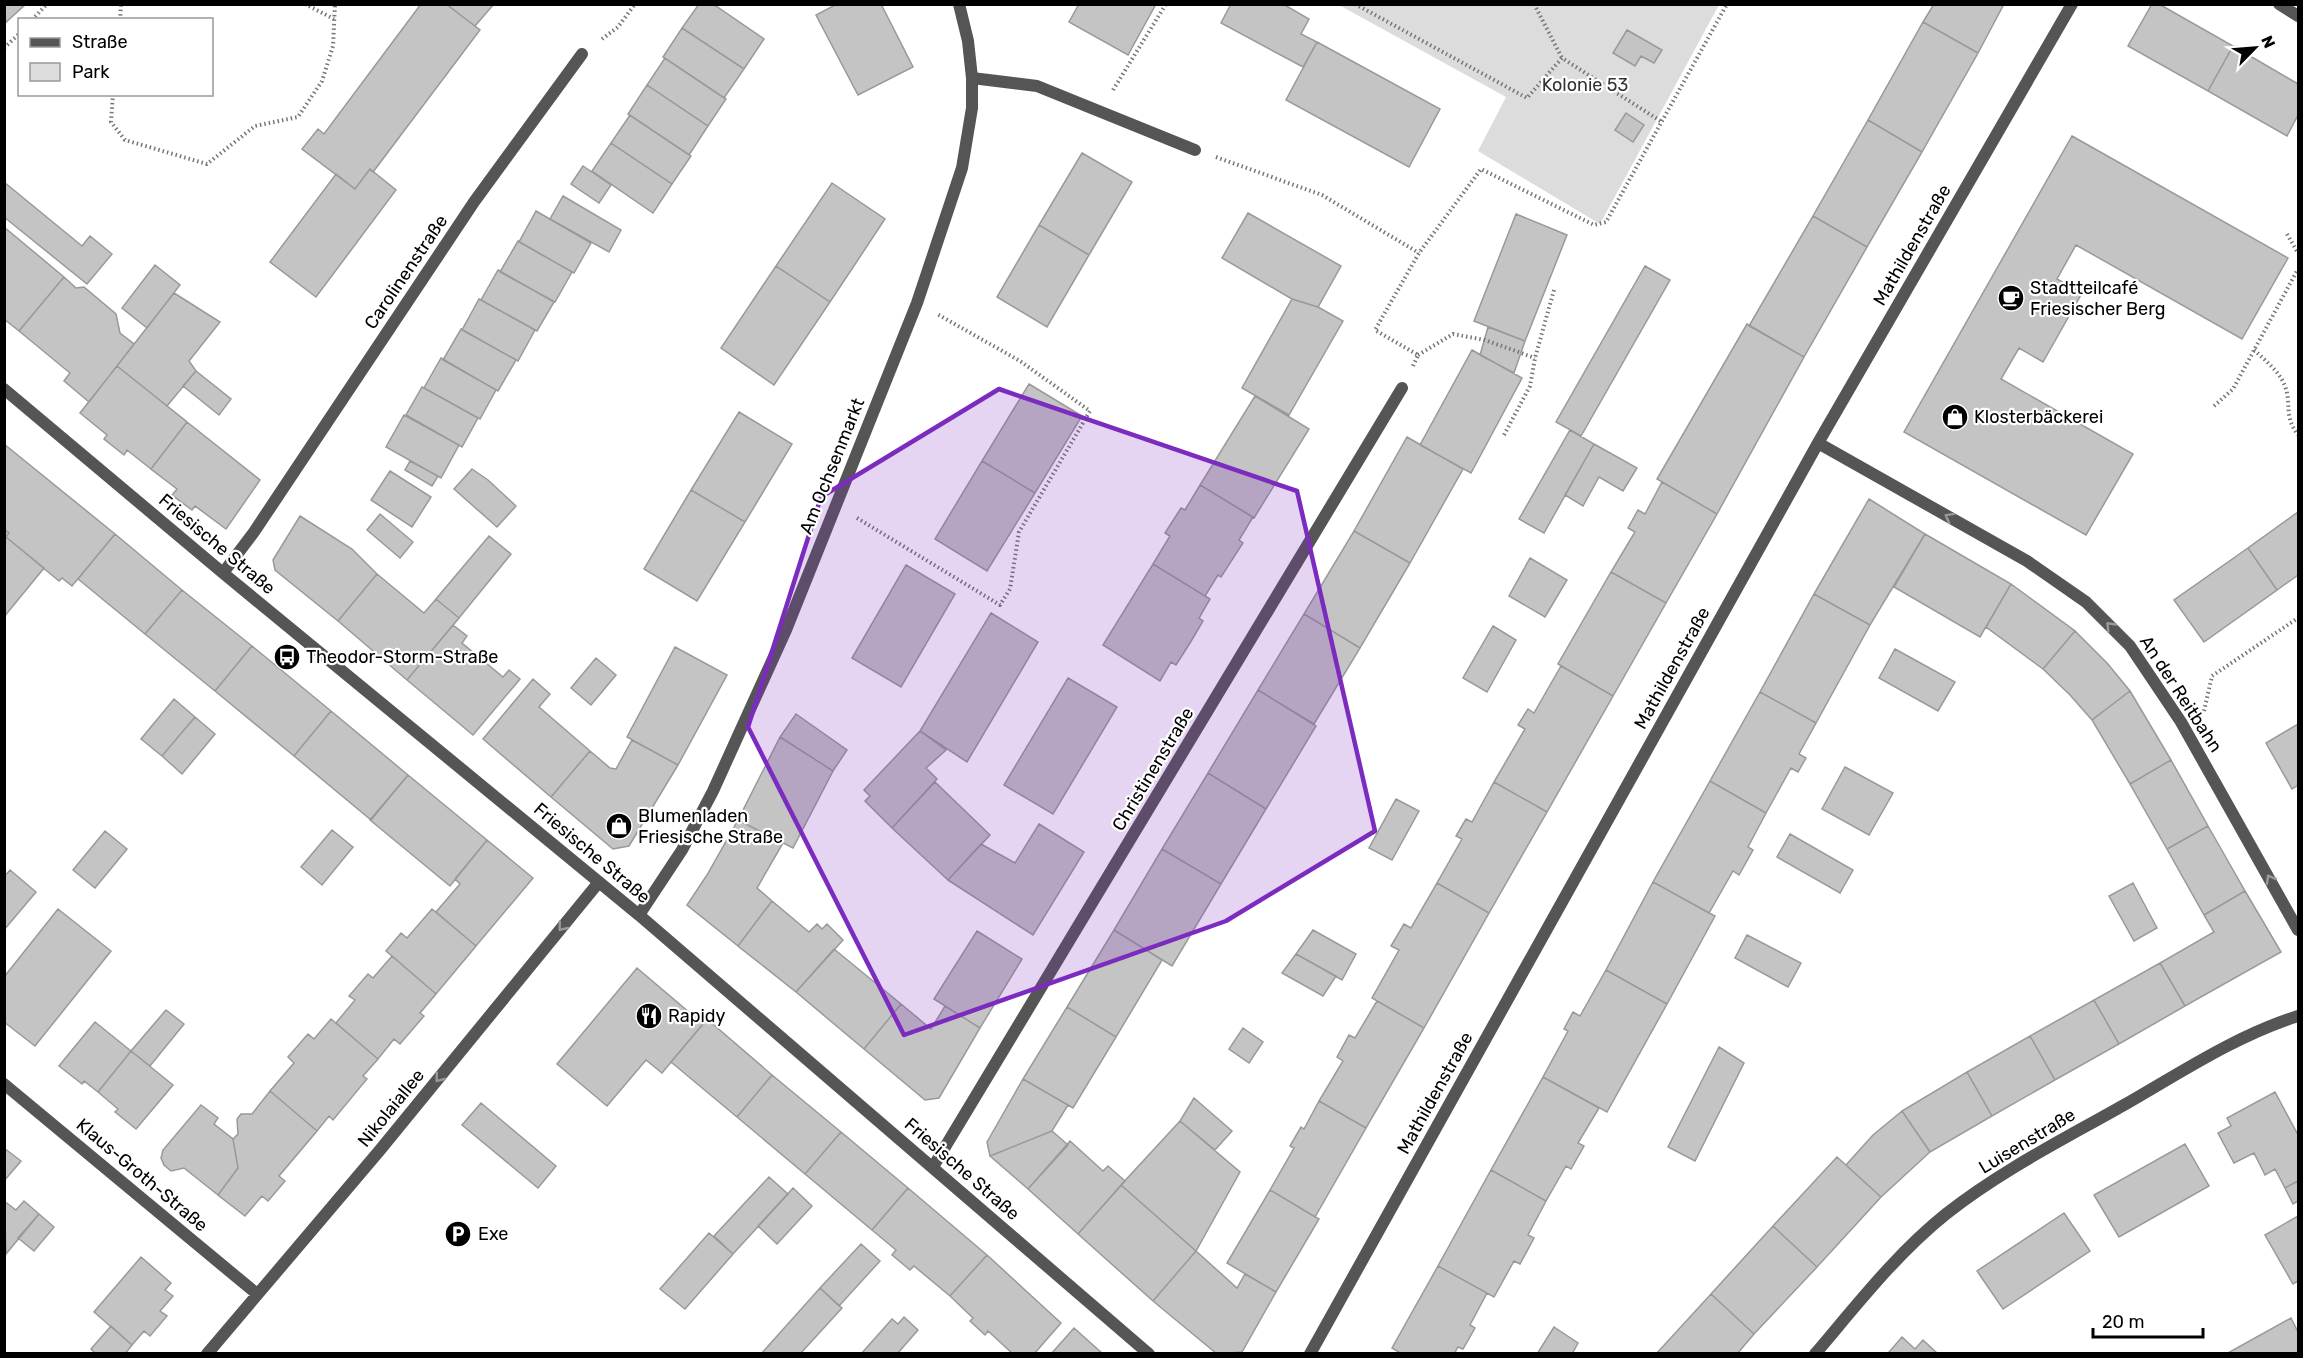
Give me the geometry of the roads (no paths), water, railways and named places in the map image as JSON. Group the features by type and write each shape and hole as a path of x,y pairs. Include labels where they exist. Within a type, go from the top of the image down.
{"street":[{"name":"Am Ochsenmarkt","path":"639,915 682,850 713,791 786,630 917,303 962,168 972,108 968,41 959,4"},
{"name":"Mathildenstraße","path":"1310,1353 1818,444 2072,4"},
{"path":"2279,4 2298,16"},
{"name":"Carolinenstraße","path":"223,573 254,532 474,202 582,54"},
{"path":"972,78 1037,86 1196,150"},
{"name":"Christinenstraße","path":"933,1167 1402,388"},
{"name":"Friesische Straße","path":"4,389 223,573 639,915 1149,1353"},
{"name":"An der Reitbahn","path":"1818,444 2027,561 2086,602 2130,646 2181,722 2298,930"},
{"name":"Nikolaiallee","path":"207,1353 380,1150 599,882"},
{"name":"Luisenstraße","path":"1815,1353 1900,1258 1945,1214 1991,1182 2229,1046 2298,1016"},
{"name":"Klaus-Groth-Straße","path":"4,1084 257,1294"}],"place":[{"name":"Stadtteilcafé Friesischer Berg","path":"2011,298"},
{"name":"Klosterbäckerei","path":"1955,417"},
{"name":"Theodor-Storm-Straße","path":"287,657"},
{"name":"Blumenladen Friesische Straße","path":"619,826"},
{"name":"Rapidy","path":"649,1016"},
{"name":"Exe","path":"458,1234"}],"park label":[{"name":"Kolonie 53","path":"1585,85"}]}
